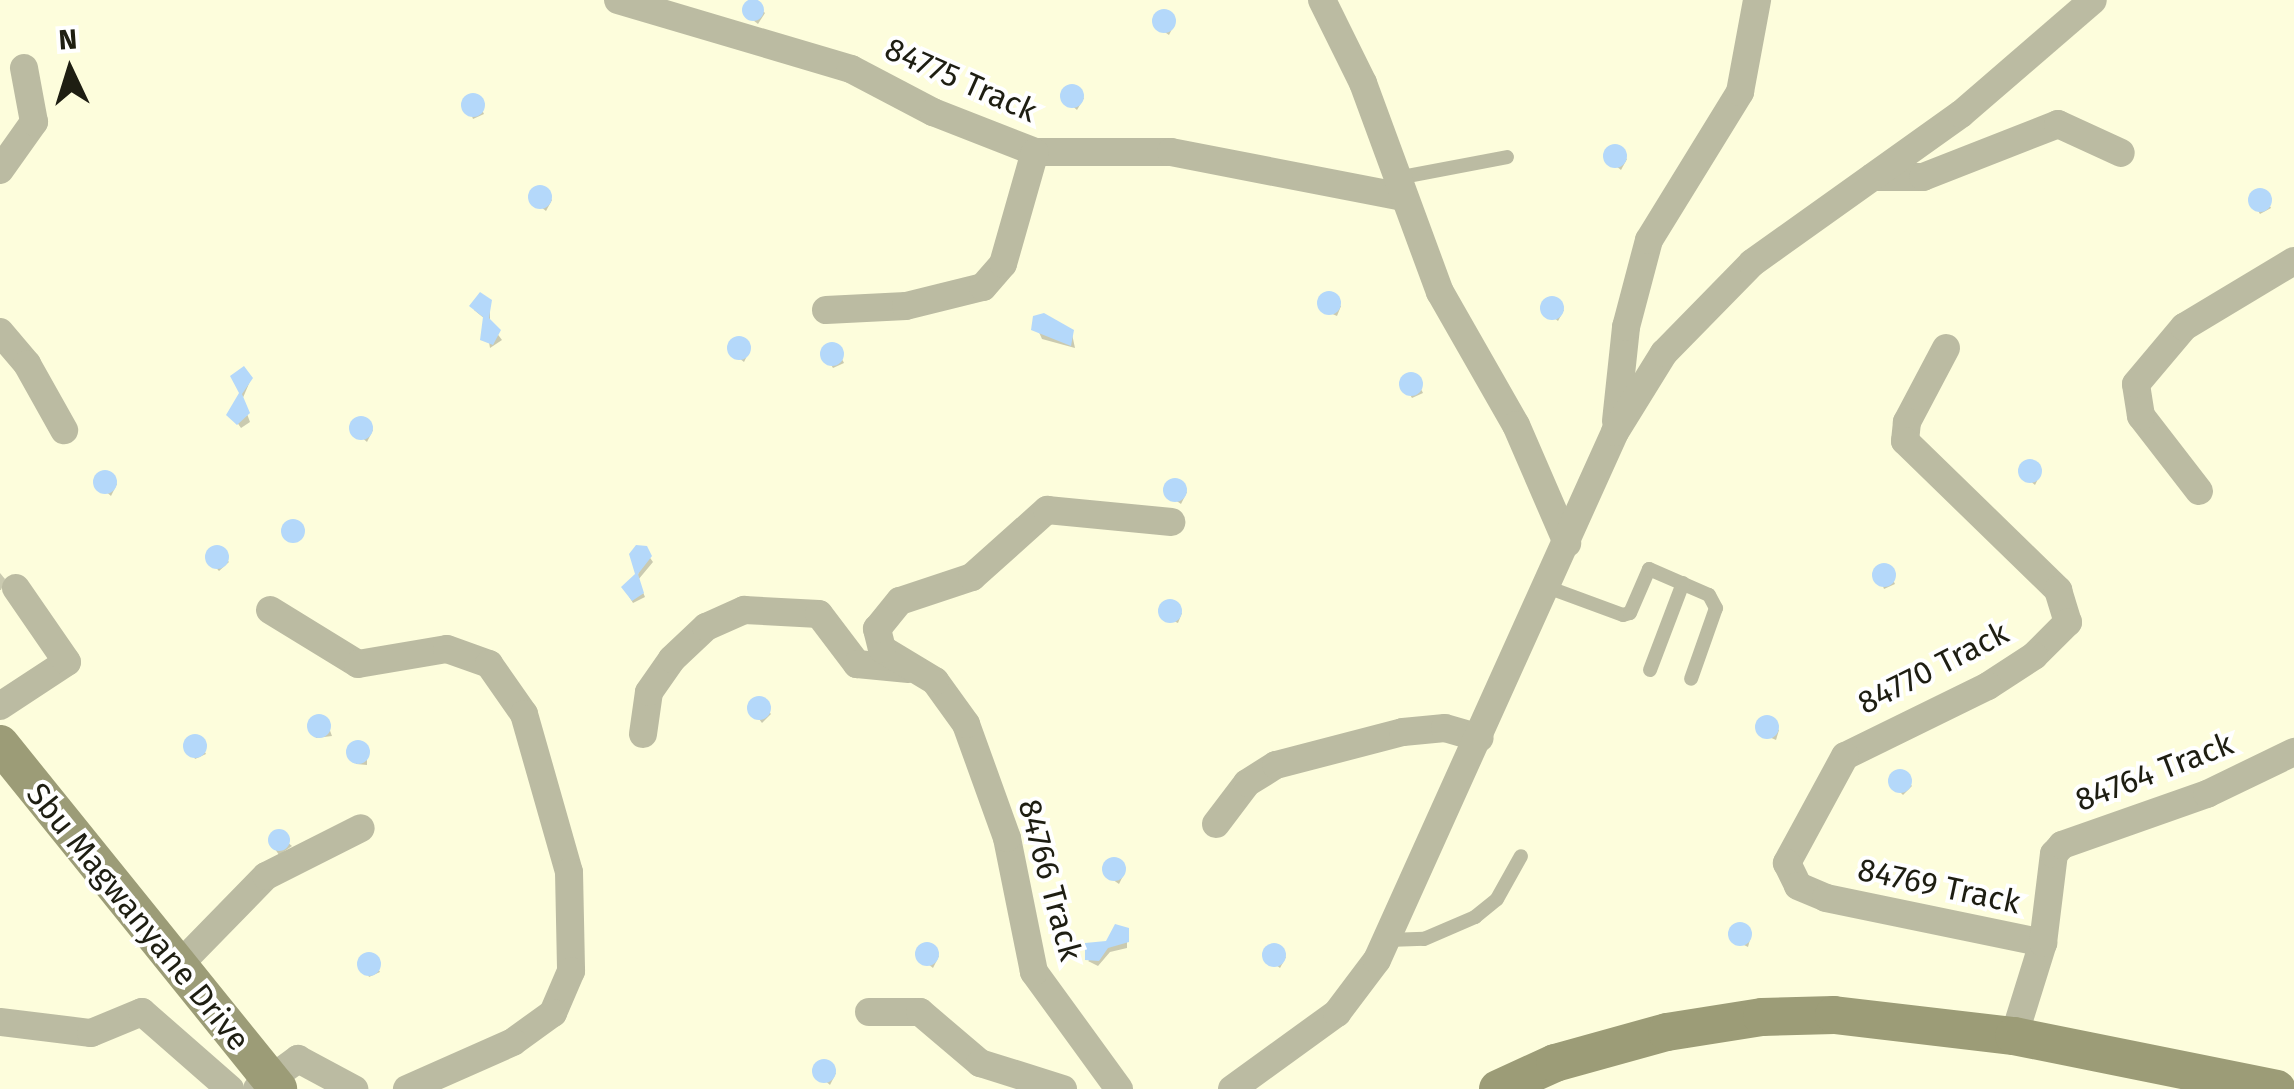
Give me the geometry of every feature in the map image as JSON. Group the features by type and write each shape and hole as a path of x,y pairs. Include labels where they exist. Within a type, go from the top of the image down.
{"main road":[{"name":"Sbu Magwanyane Drive","path":"0,744 179,965 268,1086"},
{"path":"1498,1089 1554,1063 1648,1037 1762,1018 1922,1021 2014,1036 2210,1082 2277,1089"}],"street":[{"name":"84775 Track","path":"618,0 851,70 933,112 1035,152 1171,152 1399,187"},
{"path":"1322,0 1363,83 1440,292 1516,425 1567,543"},
{"path":"1615,432 1626,326 1649,240 1740,92 1757,0"},
{"path":"1232,1089 1336,1013 1388,940 1615,432 1664,353 1713,297 2006,78 2093,0"},
{"path":"0,170 34,122 24,68"},
{"path":"1872,177 1922,177 2058,124 2121,153"},
{"path":"826,310 906,306 983,286 1009,248 1035,152"},
{"path":"2199,491 2141,416 2136,384 2184,327 2294,261"},
{"path":"0,332 27,364 64,430"},
{"name":"84770 Track","path":"1791,878 1790,853 1845,756 1988,686 2034,656 2068,622 2058,590 1905,441 1906,422 1946,348"},
{"name":"84766 Track","path":"1119,1089 1034,972 1007,838 966,724 935,681 882,650 881,617 900,601 972,578 1041,512 1171,522"},
{"path":"0,706 68,662 16,588"},
{"path":"270,610 358,664 447,649 489,664 524,714 564,854 575,912 571,971 562,1000 512,1042 407,1089"},
{"path":"643,734 650,692 672,659 706,627 744,610 819,614 857,664 915,669"},
{"path":"1216,824 1247,784 1276,765 1403,732 1445,728 1480,738"},
{"name":"84764 Track","path":"2043,943 2054,854 2070,841 2207,794 2294,752"},
{"path":"179,965 266,876 362,828"},
{"name":"84769 Track","path":"1791,878 1826,898 2043,943 2014,1036"},
{"path":"0,1022 91,1033 142,1012 230,1089"},
{"path":"869,1012 920,1012 980,1063 1063,1089"},
{"path":"268,1086 290,1060 306,1059 354,1089"}],"lane":[{"path":"1399,187 1507,157"},
{"path":"1547,588 1623,616 1630,613 1649,569 1709,595 1716,608 1691,680"},
{"path":"1650,670 1683,582"},
{"path":"1388,940 1424,939 1475,916 1506,888 1521,856"}],"building":[{"path":"749,-1 757,-1 764,10 757,21 749,21 742,14 742,6"},
{"path":"1164,9 1176,21 1164,33 1152,21"},
{"path":"1072,84 1084,96 1072,108 1060,96"},
{"path":"473,93 485,105 473,117 461,105"},
{"path":"1615,144 1627,156 1615,168 1603,156"},
{"path":"540,185 552,197 540,209 528,197"},
{"path":"2260,188 2272,200 2260,212 2248,200"},
{"path":"1329,291 1341,303 1329,315 1317,303"},
{"path":"480,292 492,300 489,318 501,330 493,345 480,340 483,317 469,306"},
{"path":"1552,296 1564,308 1552,320 1540,308"},
{"path":"1044,313 1074,330 1071,346 1031,330 1033,316"},
{"path":"739,336 751,348 739,360 727,348"},
{"path":"832,342 844,354 832,366 820,354"},
{"path":"244,366 253,378 242,394 250,413 237,425 226,415 239,393 230,376"},
{"path":"1411,372 1423,384 1411,396 1399,384"},
{"path":"361,416 373,428 361,440 349,428"},
{"path":"2030,459 2042,471 2030,483 2018,471"},
{"path":"105,470 117,482 105,494 93,482"},
{"path":"1175,478 1187,490 1175,502 1163,490"},
{"path":"293,519 305,531 293,543 281,531"},
{"path":"217,545 229,557 217,569 205,557"},
{"path":"636,545 647,546 652,556 638,574 644,593 632,601 621,587 635,574 629,554"},
{"path":"1884,563 1896,575 1884,587 1872,575"},
{"path":"1170,599 1182,611 1170,623 1158,611"},
{"path":"759,696 771,708 759,720 747,708"},
{"path":"319,714 331,726 319,738 307,726"},
{"path":"1767,715 1779,727 1767,739 1755,727"},
{"path":"195,734 207,746 195,758 183,746"},
{"path":"358,740 370,752 358,764 346,752"},
{"path":"1900,769 1912,781 1900,793 1888,781"},
{"path":"279,829 287,832 287,848 279,851 271,848 268,840 271,832"},
{"path":"1114,857 1126,869 1114,881 1102,869"},
{"path":"1740,922 1752,934 1740,946 1728,934"},
{"path":"1115,924 1129,928 1129,942 1108,948 1099,961 1085,960 1085,943 1106,941"},
{"path":"927,942 939,954 927,966 915,954"},
{"path":"1274,943 1286,955 1274,967 1262,955"},
{"path":"369,952 381,964 369,976 357,964"},
{"path":"824,1059 836,1071 824,1083 812,1071"}]}
